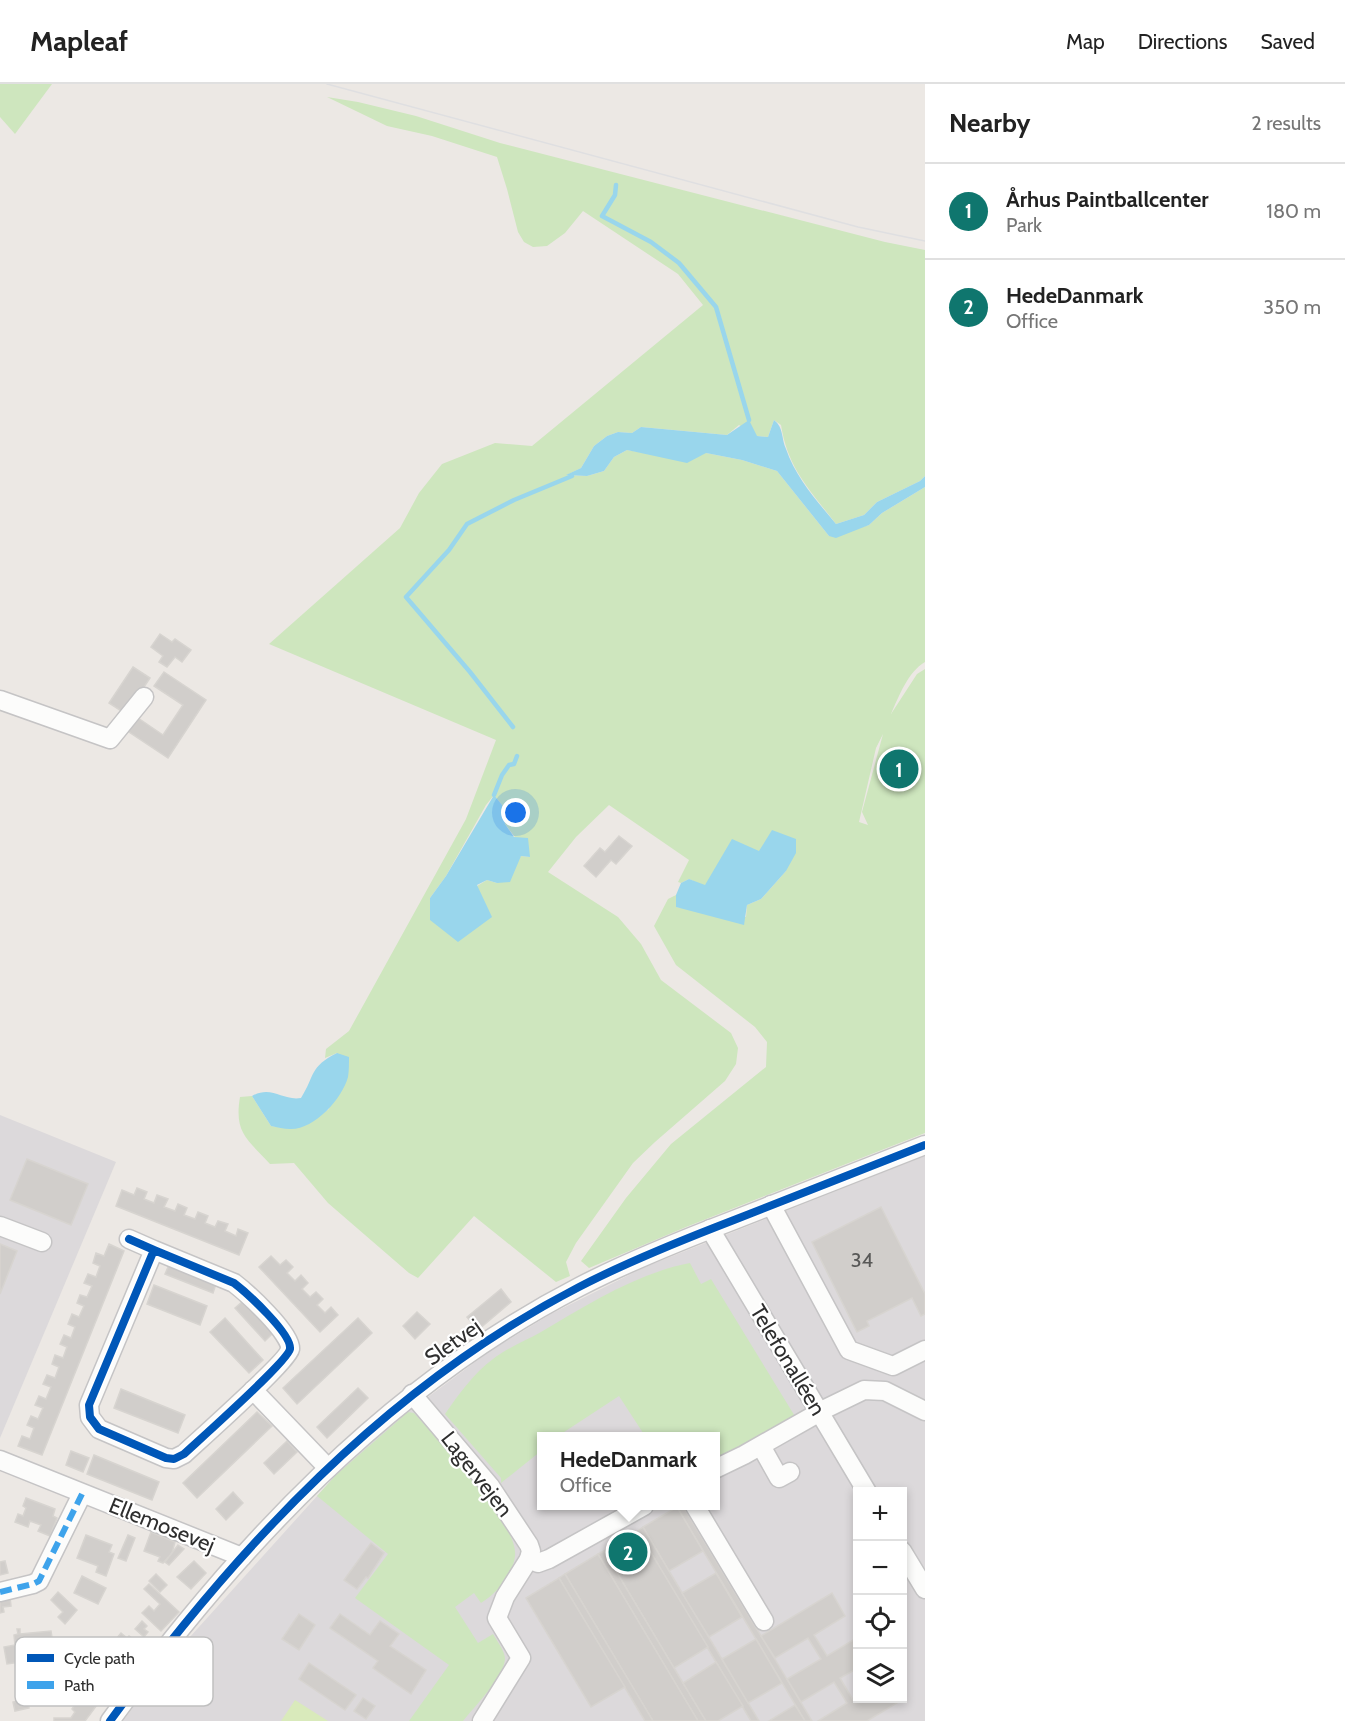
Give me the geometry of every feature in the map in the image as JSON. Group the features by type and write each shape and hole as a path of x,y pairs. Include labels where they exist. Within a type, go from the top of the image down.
{"street":[{"path":"0,700 110,739 144,697"},
{"name":"Sletvej","path":"173,1637 242,1557 328,1468 412,1394 484,1342 581,1285 710,1229 925,1145"},
{"path":"771,1205 849,1350 893,1366 925,1350"},
{"path":"0,1226 42,1242"},
{"name":"Telefonalléen","path":"710,1229 865,1487"},
{"path":"129,1239 234,1284 246,1292 288,1337 290,1348 287,1357 184,1454 174,1459 166,1458 99,1429 90,1417 89,1405 154,1250"},
{"path":"720,1466 856,1392 875,1389 885,1391 925,1411"},
{"path":"253,1390 328,1468"},
{"name":"Lagervejen","path":"412,1394 490,1486 529,1545 531,1551 529,1559"},
{"path":"761,1446 782,1479"},
{"name":"Ellemosevej","path":"0,1460 242,1557"},
{"name":"Ellemosevej","path":"0,1592 39,1581 82,1494"},
{"path":"482,1721 521,1658 496,1618 505,1597 529,1559 538,1563 549,1559 637,1510"},
{"path":"697,1510 764,1621"},
{"path":"907,1558 925,1589"},
{"name":"Sletvej","path":"110,1721 121,1706"}],"shaded area":[{"path":"0,1115 116,1162 0,1438"},
{"path":"925,1156 925,1721 123,1721 134,1706 213,1706 213,1637 190,1637 336,1475 393,1423 490,1351 551,1314 645,1267"}],"green space":[{"path":"0,84 52,84 15,134 0,117"},
{"path":"327,97 416,116 500,143 885,242 925,250 925,476 920,481 877,502 864,515 836,524 801,478 789,454 781,425 774,420 768,437 756,436 739,425 727,435 641,427 632,433 618,432 607,436 594,446 581,468 567,475 587,476 604,471 614,457 627,450 656,455 706,453 742,460 777,471 829,536 869,525 882,513 925,487 925,662 909,678 891,714 917,674 925,669 925,1133 686,1227 589,1268 581,1261 626,1198 671,1144 766,1067 767,1042 755,1027 676,965 654,926 668,899 676,895 676,907 746,917 747,905 761,899 786,871 759,851 704,886 689,879 678,882 689,860 609,805 576,837 548,872 618,917 641,944 661,980 731,1033 738,1048 736,1064 725,1081 633,1163 576,1243 566,1262 570,1276 556,1282 474,1216 418,1278 409,1273 328,1203 294,1163 270,1164 244,1135 239,1119 240,1097 252,1096 271,1126 289,1128 302,1126 329,1109 337,1053 325,1058 326,1049 349,1031 466,819 496,740 269,644 400,528 419,493 442,464 495,443 532,446 703,305 678,274 583,211 565,233 547,246 533,247 524,242 518,232 497,157 432,136 387,126","holes":["883,734 862,812 868,825 859,822 876,748","494,795 502,805 505,824 530,857 521,856 497,883 487,880 477,886 430,898 446,876"]},
{"path":"690,1263 701,1284 711,1279 796,1418 720,1459 720,1432 642,1432 619,1396 564,1432 537,1432 537,1454 501,1483 501,1478 445,1414 467,1385 479,1371 510,1348 632,1282"},
{"path":"408,1412 414,1413 475,1482 504,1523 513,1541 514,1563 498,1589 481,1603 474,1593 455,1607 478,1643 493,1634 505,1656 500,1674 463,1721 409,1721 449,1665 355,1598 388,1554 317,1496 336,1475"},
{"path":"295,1700 328,1721 281,1721"}],"water":[{"path":"749,420 757,436 768,437 774,420 777,423 795,470 836,524 864,515 877,502 920,481 925,476 925,487 882,513 869,525 836,538 829,536 777,471 742,460 706,453 687,463 627,450 614,457 604,471 587,476 566,475 581,468 594,446 607,436 618,432 632,433 641,427 727,435"},
{"path":"494,795 502,805 505,824 514,837 528,838 530,857 521,856 510,882 497,883 487,880 477,885 492,917 458,942 430,920 430,898 446,876"},
{"path":"772,830 796,839 796,853 786,871 761,899 747,905 744,925 676,907 676,895 681,883 689,879 705,885 732,839 759,851"},
{"path":"337,1053 349,1057 349,1072 340,1095 326,1112 299,1128 271,1126 252,1096 265,1092 301,1098 317,1068"}],"building":[{"path":"160,634 172,642 175,639 191,650 182,662 175,657 167,667 159,662 163,656 151,647"},
{"path":"133,667 150,678 126,714 109,703"},
{"path":"164,672 206,700 168,758 126,730 135,716 163,735 183,705 154,686"},
{"path":"619,836 632,846 616,864 611,860 596,877 584,866 600,848 605,852"},
{"path":"27,1159 88,1184 71,1225 10,1200"},
{"path":"137,1188 147,1192 144,1199 154,1203 157,1195 168,1199 164,1207 175,1211 178,1204 187,1208 184,1215 195,1219 198,1212 208,1216 205,1223 215,1227 218,1221 228,1224 225,1231 236,1236 238,1229 248,1233 239,1255 116,1206 122,1190 134,1195"},
{"path":"881,1207 925,1294 925,1314 921,1316 912,1298 867,1321 869,1326 857,1332 812,1242"},
{"path":"0,1244 17,1251 0,1294"},
{"path":"109,1244 124,1251 42,1455 18,1446 22,1436 30,1439 34,1428 27,1425 31,1416 38,1419 43,1408 35,1405 39,1396 46,1399 51,1387 43,1384 47,1375 55,1378 59,1367 52,1364 55,1355 63,1358 67,1347 60,1344 64,1335 71,1338 75,1327 68,1324 72,1314 79,1317 84,1306 77,1303 80,1295 87,1297 92,1286 84,1283 88,1274 96,1277 100,1266 93,1263 96,1253 104,1256"},
{"path":"271,1256 280,1265 286,1260 293,1267 287,1273 295,1281 301,1275 308,1283 302,1289 310,1297 316,1292 323,1299 317,1305 325,1313 331,1307 338,1315 320,1332 259,1267"},
{"path":"169,1265 216,1284 213,1293 165,1274"},
{"path":"154,1285 207,1306 200,1325 147,1304"},
{"path":"501,1289 511,1302 478,1330 467,1317"},
{"path":"243,1301 273,1333 265,1341 235,1308"},
{"path":"417,1312 430,1324 415,1339 403,1326"},
{"path":"225,1318 263,1360 249,1373 210,1332"},
{"path":"358,1318 372,1333 297,1404 283,1388"},
{"path":"358,1388 368,1398 327,1438 317,1427"},
{"path":"121,1389 185,1415 178,1433 114,1408"},
{"path":"257,1412 272,1426 197,1498 183,1483"},
{"path":"287,1441 297,1452 274,1474 264,1463"},
{"path":"71,1451 89,1458 83,1472 66,1465"},
{"path":"94,1455 159,1482 152,1500 87,1474"},
{"path":"233,1492 243,1503 226,1520 216,1509"},
{"path":"26,1498 55,1509 53,1516 57,1518 50,1536 38,1531 41,1525 30,1521 28,1527 15,1522 18,1514 23,1516"},
{"path":"672,1510 679,1510 703,1551 669,1571 643,1527"},
{"path":"679,1510 685,1510 812,1721 805,1721"},
{"path":"643,1527 759,1721 751,1721 638,1531"},
{"path":"638,1531 708,1647 674,1668 604,1551"},
{"path":"151,1532 175,1542 172,1553 163,1563 158,1561 160,1557 144,1551"},
{"path":"86,1535 112,1545 109,1552 114,1554 106,1576 96,1572 98,1566 77,1558"},
{"path":"128,1535 135,1538 126,1561 118,1558"},
{"path":"371,1543 384,1553 368,1578 366,1577 357,1589 344,1580"},
{"path":"178,1545 184,1549 169,1565 165,1562"},
{"path":"604,1551 706,1721 698,1721 598,1554"},
{"path":"598,1554 698,1721 653,1721 565,1574"},
{"path":"5,1561 8,1573 0,1575 0,1562"},
{"path":"194,1561 206,1573 191,1589 177,1577"},
{"path":"716,1573 742,1617 709,1637 682,1593"},
{"path":"156,1574 167,1585 160,1592 149,1581"},
{"path":"565,1574 653,1721 645,1721 559,1578"},
{"path":"82,1576 106,1588 98,1604 74,1593"},
{"path":"559,1578 625,1687 591,1707 526,1598"},
{"path":"149,1584 179,1612 161,1631 142,1613 149,1606 154,1611 160,1604 144,1589"},
{"path":"58,1592 77,1610 65,1624 58,1617 63,1612 51,1600"},
{"path":"832,1593 845,1616 814,1635 827,1656 853,1640 853,1671 840,1678 853,1703 897,1703 867,1721 818,1721 847,1703 834,1682 801,1702 787,1679 821,1659 808,1638 775,1658 761,1636"},
{"path":"10,1597 11,1606 3,1607 4,1612 0,1613 0,1599"},
{"path":"299,1614 315,1625 299,1650 282,1639"},
{"path":"340,1614 370,1635 380,1621 399,1634 390,1646 426,1670 411,1694 373,1668 378,1661 330,1628"},
{"path":"142,1621 147,1626 144,1629 148,1632 144,1637 135,1629"},
{"path":"17,1629 20,1629 20,1634 51,1631 52,1637 15,1637 15,1645 14,1635 18,1634"},
{"path":"756,1639 782,1683 748,1703 722,1659"},
{"path":"15,1645 15,1663 7,1664 4,1647"},
{"path":"716,1662 743,1706 718,1721 706,1721 683,1683"},
{"path":"309,1663 356,1695 345,1710 299,1679"},
{"path":"363,1698 375,1706 366,1719 354,1711"},
{"path":"13,1702 15,1702 15,1706 29,1706 29,1708 15,1711"},
{"path":"795,1705 805,1721 769,1721"},
{"path":"74,1706 96,1706 85,1721 54,1721 54,1718 71,1718 75,1712 72,1709"}],"waterway":[{"path":"616,185 615,195 602,216 651,242 679,263 716,307 749,420"},
{"path":"513,727 406,597 449,550 467,524 514,500 572,476"},
{"path":"494,795 502,775 509,765 514,764 517,756"}],"tram line":[{"path":"327,84 858,227 925,241"}],"marked path":[{"path":"0,1592 39,1581 82,1494"}],"cycle path":[{"path":"174,1637 263,1534 320,1476 379,1422 442,1372 509,1327 617,1268 925,1145"},
{"path":"129,1239 154,1250 89,1405 90,1417 99,1429 166,1458 174,1459 184,1454 242,1401 275,1368 290,1349 289,1342 277,1324 234,1283 154,1250"},
{"path":"110,1721 121,1706"}],"place":[{"name":"Århus Paintballcenter","path":"899,769"},
{"name":"HedeDanmark","path":"628,1552"}]}
